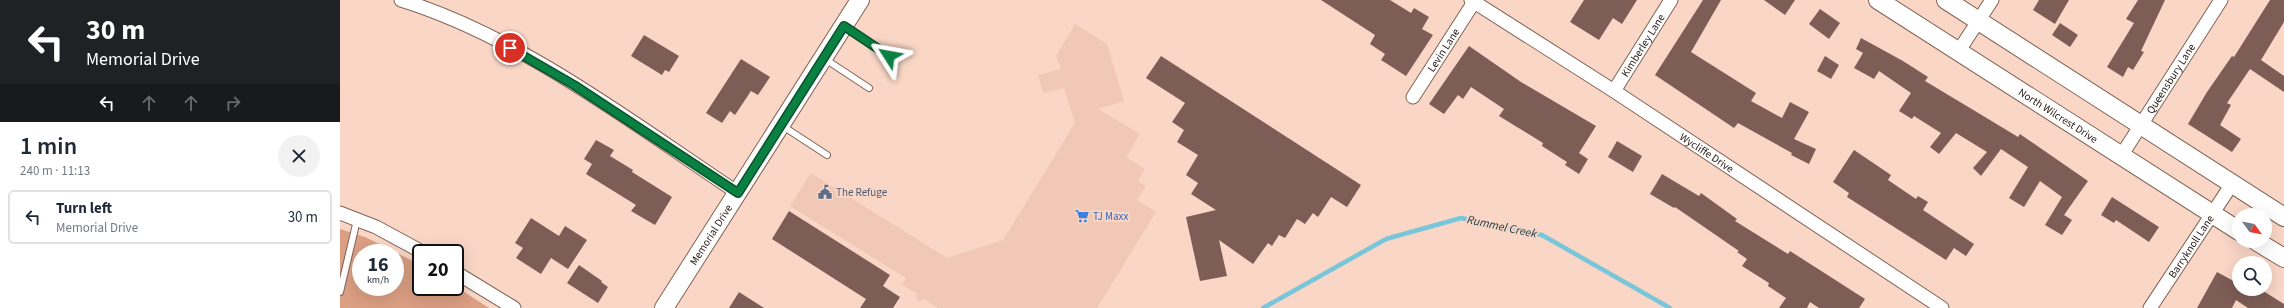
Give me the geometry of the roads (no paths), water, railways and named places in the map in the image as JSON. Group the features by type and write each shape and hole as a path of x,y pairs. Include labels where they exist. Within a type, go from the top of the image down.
{"main road":[{"name":"Memorial Drive","path":"664,308 860,0"},
{"name":"North Wilcrest Drive","path":"1878,0 2232,227"},
{"path":"1946,0 2284,217"},
{"path":"2270,248 2283,255"}],"street":[{"path":"401,0 483,33 538,63 738,193"},
{"name":"Kimberley Lane","path":"1614,91 1671,0"},
{"path":"1958,52 1992,0"},
{"name":"Queensbury Lane","path":"2121,156 2221,0"},
{"name":"Wycliffe Drive","path":"1472,1 1614,91 1942,308"},
{"name":"Levin Lane","path":"1413,98 1472,1"},
{"name":"Barryknoll Lane","path":"2150,308 2232,184"},
{"path":"340,213 376,227 412,246"},
{"path":"464,277 514,308"}],"lane":[{"path":"844,26 889,56"},
{"path":"823,59 869,88"},
{"path":"781,125 827,155"},
{"path":"340,292 342,274 357,220"}],"waterway":[{"name":"Rummel Creek","path":"1263,308 1386,239 1461,218 1542,235 1670,308"}],"place":[{"name":"The Refuge","path":"825,192"},
{"name":"TJ Maxx","path":"1082,216"}]}
